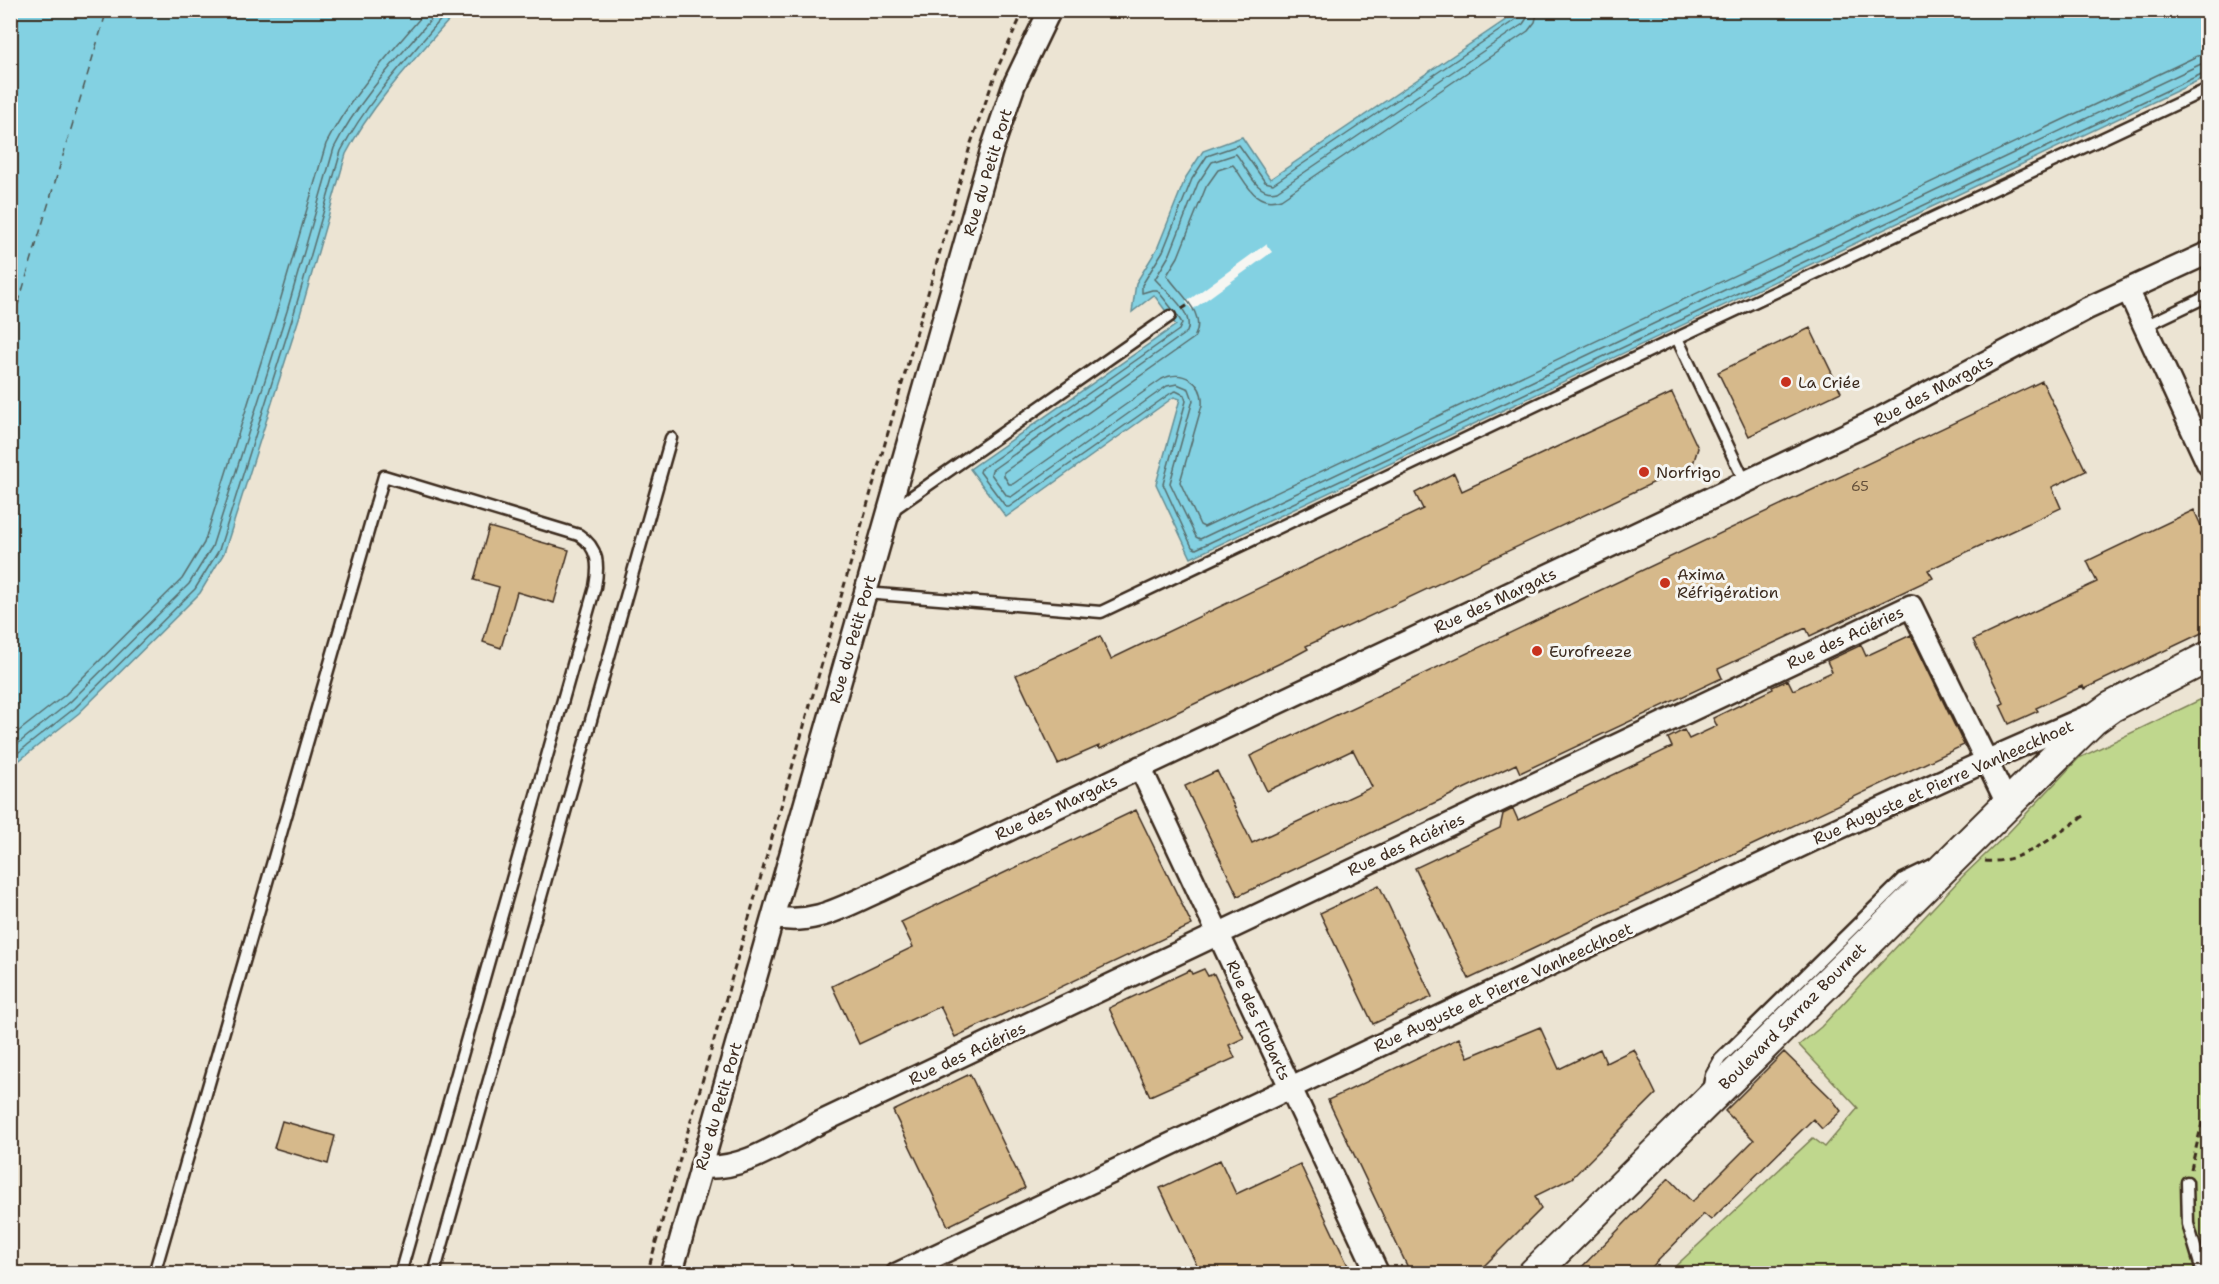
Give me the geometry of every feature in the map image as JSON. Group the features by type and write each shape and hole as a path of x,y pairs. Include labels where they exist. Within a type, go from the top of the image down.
{"street":[{"name":"Rue du Petit Port","path":"671,1274 1003,115 1025,59 1050,10"},
{"name":"Rue des Margats","path":"773,917 801,920 832,911 1881,418 2086,309 2208,253"},
{"path":"2128,290 2208,464"},
{"name":"Rue des Aciéries","path":"701,1167 723,1167 741,1163 819,1123 1218,933 1911,606 2007,803"},
{"name":"Boulevard Sarraz Bournet","path":"1533,1274 2051,759 2093,720 2111,707 2208,657"},
{"name":"Boulevard Sarraz Bournet","path":"2051,759 2088,734 2208,675"},
{"name":"Rue Auguste et Pierre Vanheeckhoet","path":"897,1274 1815,839 2111,707"},
{"name":"Rue des Flobarts","path":"1140,767 1378,1274"}],"lane":[{"path":"865,593 1101,612 2208,89"},
{"path":"2145,326 2208,296"},
{"path":"888,513 1170,316"},
{"path":"1677,338 1745,482"},
{"path":"434,1274 671,438"},
{"path":"154,1274 384,476 579,535 591,544 598,567 592,598 400,1274"},
{"path":"2187,1182 2188,1224 2203,1274"}],"path":[{"path":"647,1274 970,143 995,74 1024,10"},
{"path":"1955,854 1978,861 1995,862 2026,854 2087,814"},
{"path":"2187,1182 2203,1119 2208,1118"}],"shaded area":[{"path":"457,11 1519,11 1270,179 1186,177 1157,249 1136,283 1132,311 1154,295 1176,324 971,469 1006,517 1175,397 1180,399 1156,484 1191,558 2208,76 2208,696 2008,833 1963,876 1821,1027 1799,1044 1858,1108 1825,1147 1813,1138 1667,1273 11,1274 11,767 79,713 224,553 300,315 346,154 356,134 377,104"}],"green space":[{"path":"2208,696 2208,1273 1667,1274 1813,1138 1825,1147 1858,1108 1799,1045 1821,1027 1963,876 2008,833 2079,758"}],"water":[{"path":"11,10 457,11 383,97 346,154 300,315 224,553 200,593 79,713 11,767"},
{"path":"1519,11 2208,11 2208,76 1191,558 1156,484 1180,399 1174,397 1006,517 970,469 1176,325 1154,295 1132,312 1136,283 1157,249 1186,177 1203,151 1242,137 1270,179"}],"pier":[{"path":"1266,244 1272,252 1192,310 1186,302"}],"building":[{"path":"1810,328 1841,392 1749,436 1718,372"},
{"path":"2042,381 2086,471 2052,487 2061,508 1928,570 1933,578 1810,636 1806,628 1718,669 1722,678 1520,773 1516,764 1238,896 1185,786 1217,771 1252,843 1372,787 1353,750 1267,791 1250,756"},
{"path":"1672,393 1698,448 1693,464 1306,646 1308,649 1293,657 1100,749 1099,746 1058,764 1016,675 1100,636 1111,659 1423,509 1415,493 1454,473 1462,491"},
{"path":"2194,510 2208,541 2208,630 2084,689 2083,686 2036,708 2038,711 2009,724 2000,705 2004,703 1973,640 2097,582 2087,561"},
{"path":"489,527 569,550 554,603 517,592 501,648 483,642 499,587 474,580"},
{"path":"1911,635 1964,745 1469,979 1415,868 1500,828 1503,814 1513,809 1518,820 1672,747 1668,738 1684,730 1689,739 1717,726 1713,718 1773,689 1772,687 1788,680 1793,690 1832,672 1827,661 1861,645 1866,656"},
{"path":"1136,810 1192,925 955,1037 940,1006 859,1044 832,986 913,947 901,922"},
{"path":"1379,885 1432,997 1373,1024 1320,913"},
{"path":"1204,969 1208,976 1214,974 1244,1038 1229,1045 1235,1058 1150,1096 1109,1008 1190,970 1192,974"},
{"path":"1540,1027 1559,1069 1600,1049 1606,1063 1634,1049 1656,1094 1572,1178 1535,1196 1541,1209 1476,1274 1411,1274 1328,1100 1459,1038 1468,1057"},
{"path":"1784,1052 1832,1099 1841,1111 1822,1129 1813,1119 1711,1220 1704,1214 1645,1274 1575,1274 1669,1178 1692,1202 1754,1140 1725,1111"},
{"path":"970,1074 1025,1188 948,1226 893,1111"},
{"path":"282,1121 335,1136 328,1164 274,1148"},
{"path":"1220,1160 1236,1194 1300,1164 1352,1274 1201,1274 1160,1188"}],"ferry route":[{"path":"10,331 107,10"}],"place":[{"name":"La Criée","path":"1786,382"},
{"name":"Norfrigo","path":"1644,472"},
{"name":"Axima Réfrigération","path":"1665,583"},
{"name":"Eurofreeze","path":"1537,651"}]}
